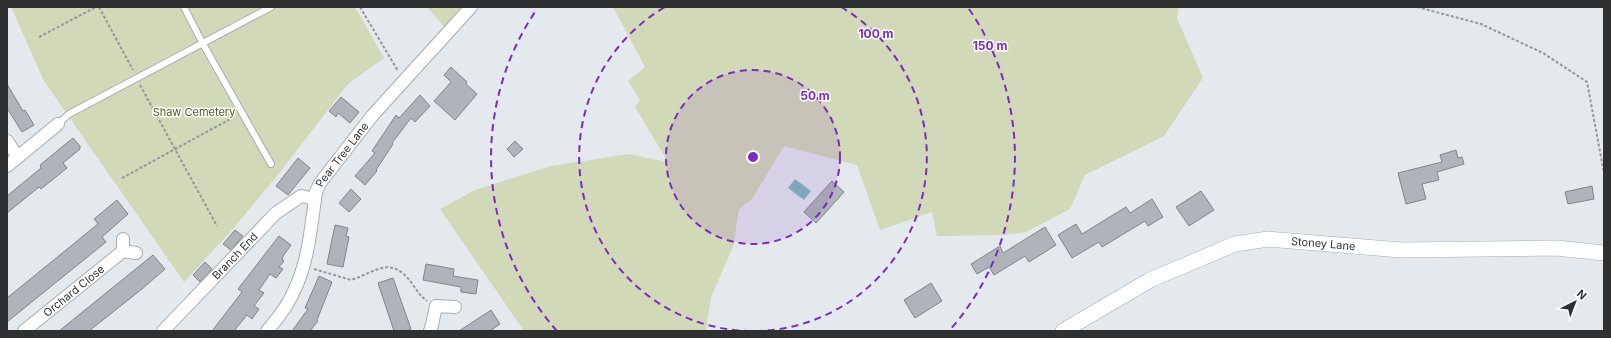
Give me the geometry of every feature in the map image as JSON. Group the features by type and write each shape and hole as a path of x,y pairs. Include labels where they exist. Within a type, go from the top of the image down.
{"street":[{"name":"Pear Tree Lane","path":"267,331 293,293 303,267 315,198 320,183 333,164 372,116 472,7"},
{"path":"7,166 58,124"},
{"path":"7,141 18,157"},
{"name":"Branch End","path":"163,331 276,213 301,196 315,198"},
{"name":"Stoney Lane","path":"1063,331 1150,280 1235,244 1268,239 1401,250 1556,248 1604,253"},
{"name":"Orchard Close","path":"24,331 123,245 136,253"},
{"path":"430,331 436,306 455,307"}],"lane":[{"path":"184,7 203,44 271,164"},
{"path":"58,124 69,114 271,7"}],"path":[{"path":"39,37 97,7 217,226"},
{"path":"360,7 404,80"},
{"path":"1417,7 1481,24 1543,53 1587,82 1604,173"},
{"path":"122,178 242,112"},
{"path":"303,267 351,280 376,268 392,267 402,272 421,297 436,306"}],"green space":[{"name":"Shaw Cemetery","path":"11,7 355,7 384,58 348,84 277,176 232,230 184,282 44,81"},
{"path":"427,7 467,7 445,28"},
{"path":"613,7 1179,7 1177,18 1203,78 1164,136 1085,175 1070,209 1026,232 1004,235 937,236 932,212 880,230 857,165 784,146 752,199 739,209 733,247 711,297 706,331 524,331 440,209 475,190 551,166 628,154 668,162 635,107 640,100 628,81 645,67"}],"water":[{"path":"795,179 811,191 804,200 788,188"}],"building":[{"path":"451,67 477,94 455,120 434,101 451,82 444,75"},
{"path":"7,84 23,111 25,110 34,125 22,132 7,108"},
{"path":"420,95 430,106 415,122 411,118 392,143 393,144 376,170 377,171 365,185 355,176 375,153 372,151 396,115 399,118"},
{"path":"341,97 359,112 350,123 338,113 336,117 329,111"},
{"path":"73,138 80,146 80,149 63,163 67,168 41,189 39,187 7,213 7,196 41,168 40,165"},
{"path":"515,141 523,149 514,157 507,149"},
{"path":"1456,150 1458,158 1462,157 1464,164 1437,172 1439,180 1422,184 1426,199 1406,204 1398,173 1442,162 1440,155"},
{"path":"298,158 310,168 288,195 276,186"},
{"path":"832,181 844,192 816,223 804,212"},
{"path":"1592,186 1594,199 1568,204 1565,192"},
{"path":"351,189 361,199 349,212 339,203"},
{"path":"1201,191 1214,210 1189,226 1176,207"},
{"path":"1152,199 1163,217 1148,226 1145,221 1102,247 1099,242 1072,258 1058,235 1076,224 1082,234 1126,207 1130,213"},
{"path":"117,200 128,214 102,237 106,242 7,322 7,298 98,224 94,219"},
{"path":"335,225 348,228 346,236 349,237 343,267 327,264"},
{"path":"1045,227 1056,245 1029,262 1025,256 994,275 989,267 977,274 971,264 1000,246 1003,253"},
{"path":"235,230 243,236 231,250 223,244"},
{"path":"279,236 291,245 283,256 282,260 284,261 279,267 283,269 276,278 270,274 259,290 264,293 254,306 259,309 252,319 247,315 234,331 212,331 242,292 238,289"},
{"path":"153,255 165,269 142,289 89,331 59,331"},
{"path":"205,262 212,269 200,282 193,275"},
{"path":"426,264 454,269 453,276 478,280 476,294 461,292 461,287 423,280"},
{"path":"319,276 332,282 317,320 318,321 310,331 292,331 308,309 305,308"},
{"path":"393,278 411,329 405,331 394,331 378,283"},
{"path":"931,283 942,301 915,318 904,300"},
{"path":"491,310 500,324 490,331 459,331"}]}
